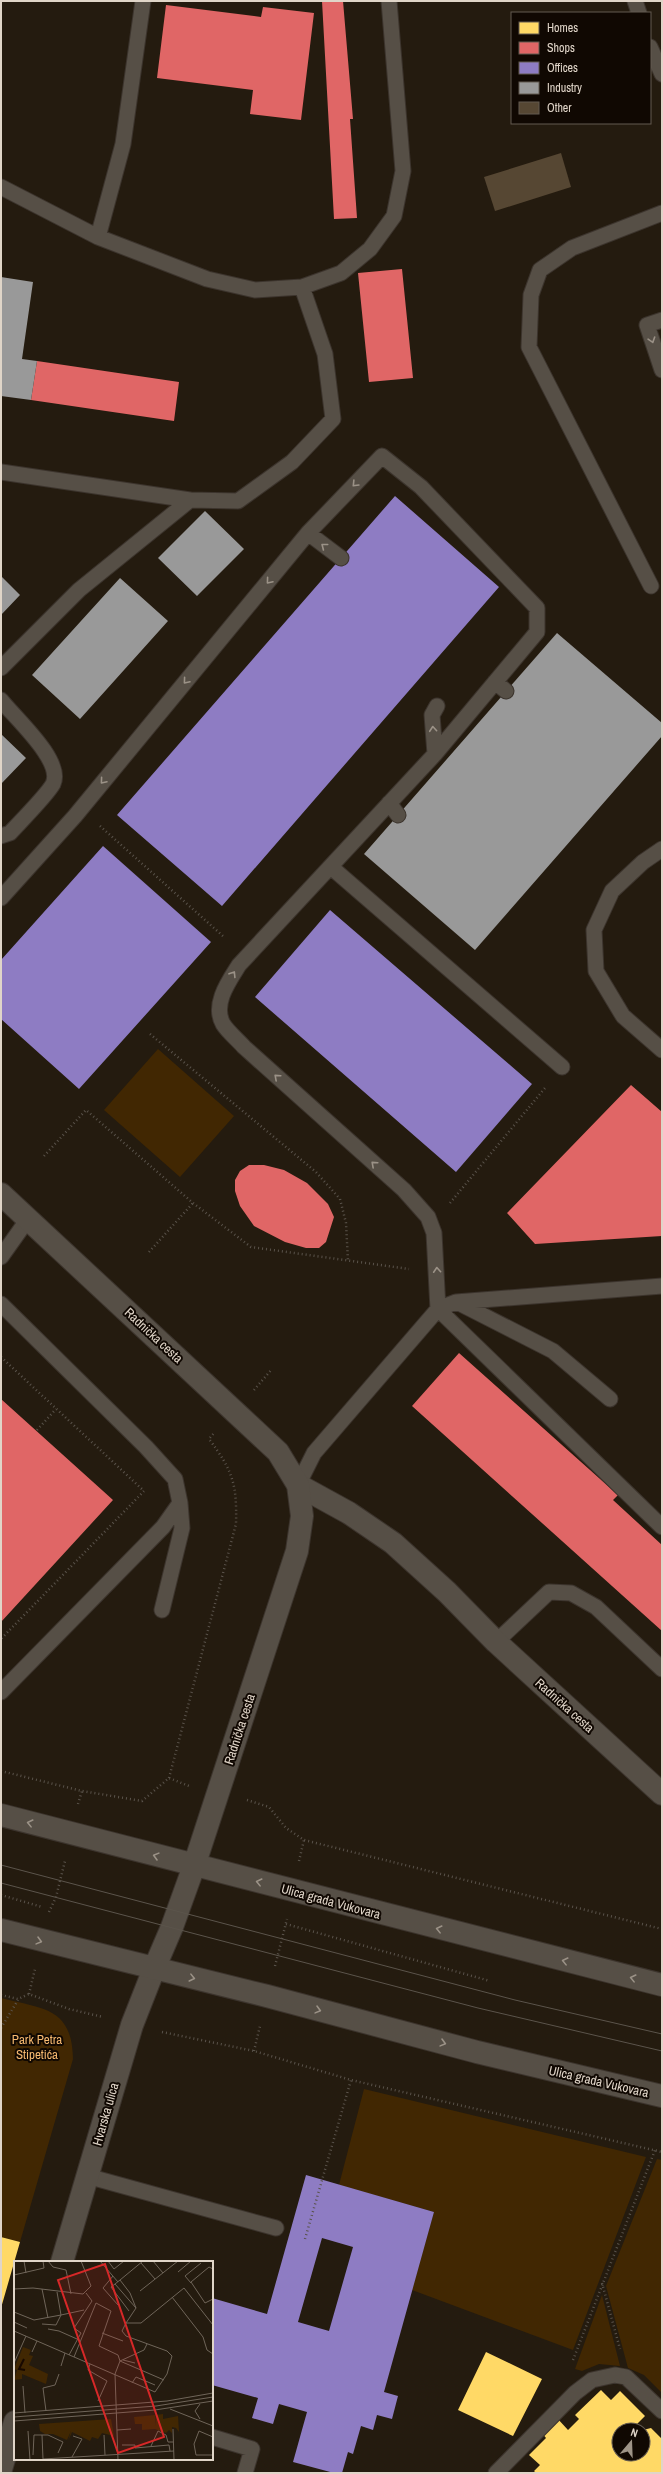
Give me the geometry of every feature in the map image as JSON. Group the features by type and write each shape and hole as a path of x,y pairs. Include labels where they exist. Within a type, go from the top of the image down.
{"street":[{"name":"Radnička cesta","path":"1,1194 273,1447 298,1485 302,1516 297,1551 194,1866 172,1927 154,1969"},
{"name":"Radnička cesta","path":"298,1485 349,1513 393,1543 447,1592 496,1642 662,1794"},
{"name":"Ulica grada Vukovara","path":"1,1815 662,1986"},
{"name":"Ulica grada Vukovara","path":"1,1930 477,2052 662,2096"},
{"name":"Hvarska ulica","path":"62,2261 132,2024 154,1969"},
{"path":"1,2469 14,2425"}],"lane":[{"path":"98,237 123,144 143,1"},
{"path":"1,187 98,237 214,280 255,290 302,287 341,273 370,249 394,216 403,171 389,1"},
{"path":"635,1 639,12"},
{"path":"651,48 662,74"},
{"path":"650,586 529,347 531,295 540,270 572,248 662,213"},
{"path":"1,472 190,500 238,501 292,462 333,419 325,354 302,287"},
{"path":"662,320 648,325 662,370"},
{"path":"1,898 75,816 308,533 382,456 421,487 537,608 537,632 501,687 435,754 239,965 225,988 219,1008 222,1023 244,1047 404,1190 428,1217 434,1233 438,1309 662,1527"},
{"path":"1,668 79,590 190,500"},
{"path":"308,533 341,558"},
{"path":"1,700 47,753 54,767 53,784 10,834 1,836"},
{"path":"435,754 432,715 437,706"},
{"path":"389,803 398,815"},
{"path":"662,849 643,862 612,891 594,930 596,971 624,1016 662,1050"},
{"path":"331,867 562,1067"},
{"path":"1,1257 28,1219"},
{"path":"298,1485 314,1453 323,1441 438,1309 456,1302 662,1286"},
{"path":"456,1302 553,1351 610,1399"},
{"path":"1,1304 146,1447 176,1479 182,1528 162,1610"},
{"path":"1,1692 163,1527 180,1503"},
{"path":"496,1642 549,1592 571,1592 596,1607 662,1669"},
{"path":"87,2176 276,2228"},
{"path":"496,2473 575,2393 592,2380 603,2376 626,2377 662,2411"},
{"path":"213,2437 252,2449 245,2473"}],"path":[{"path":"97,823 224,937"},
{"path":"150,1034 316,1172 340,1199 346,1223 348,1261"},
{"path":"447,1207 562,1067"},
{"path":"44,1156 86,1110 193,1203 251,1247 412,1270"},
{"path":"149,1252 193,1203"},
{"path":"1,1358 144,1491 1,1639"},
{"path":"254,1390 272,1369"},
{"path":"37,1430 56,1409"},
{"path":"1,1771 82,1791 142,1801 169,1778 236,1524 237,1492 228,1464 209,1439"},
{"path":"169,1778 185,1785"},
{"path":"254,1801 269,1807 286,1828 304,1840 662,1929"},
{"path":"301,1850 304,1840"},
{"path":"48,1916 56,1897 62,1873"},
{"path":"1,1895 50,1909"},
{"path":"276,1963 287,1918"},
{"path":"286,1924 490,1981"},
{"path":"29,1994 32,1985"},
{"path":"1,2028 18,1999 29,1994 69,2009 88,2013"},
{"path":"1,1995 18,1999"},
{"path":"254,2052 260,2025"},
{"path":"176,2036 254,2052 351,2080 662,2152"},
{"path":"305,2239 351,2080"},
{"path":"575,2393 570,2367 655,2150"},
{"path":"602,2283 626,2377"}],"green space":[{"path":"158,1049 234,1116 180,1177 104,1110"},
{"name":"Park Petra Stipetića","path":"1,1998 42,2008 61,2020 67,2029 71,2042 73,2059 20,2242 1,2237"},
{"path":"364,2089 646,2157 573,2350 412,2290 434,2212 339,2185"},
{"path":"657,2159 662,2160 662,2393 644,2375 628,2368 606,2286"},
{"path":"602,2295 620,2366 599,2364 582,2371 575,2369"}],"building: Homes":[{"path":"1,2237 20,2242 1,2308"},
{"path":"486,2352 542,2379 513,2436 458,2410"},
{"path":"601,2390 611,2400 620,2391 645,2416 639,2422 611,2422 611,2462 651,2462 651,2428 662,2439 662,2473 536,2473 534,2471 540,2465 529,2455 546,2438 542,2433 557,2418 568,2430 579,2419 575,2415"}],"building: Shops":[{"path":"322,1 343,1 353,119 350,119 357,218 334,219"},
{"path":"166,5 261,17 263,7 314,13 301,120 250,114 253,90 157,78"},
{"path":"402,269 413,378 369,382 358,273"},
{"path":"37,361 179,382 174,421 31,400"},
{"path":"631,1085 662,1112 662,1236 535,1244 507,1213"},
{"path":"249,1165 264,1165 284,1170 307,1183 328,1204 334,1217 326,1242 319,1248 306,1248 285,1242 254,1226 240,1206 235,1191 235,1180 240,1171"},
{"path":"459,1353 618,1495 613,1500 662,1545 662,1631 412,1406"},
{"path":"1,1399 113,1500 1,1622"}],"building: Offices":[{"path":"395,496 499,587 222,906 117,815"},
{"path":"103,846 211,942 79,1089 1,1019 1,960"},
{"path":"330,910 532,1084 456,1172 255,997"},
{"path":"306,2175 434,2212 384,2392 398,2396 392,2419 377,2415 373,2430 361,2426 353,2454 348,2452 342,2473 334,2473 293,2462 307,2412 279,2404 273,2424 252,2418 258,2398 213,2385 213,2298 267,2314","holes":["322,2238 353,2247 329,2331 298,2322"]}],"building: Industry":[{"path":"1,277 33,282 22,359 37,361 31,400 1,396"},
{"path":"205,511 244,549 197,596 158,558"},
{"path":"1,576 20,595 1,615"},
{"path":"120,578 168,621 80,719 32,675"},
{"path":"557,633 662,723 662,736 475,950 364,854"},
{"path":"1,734 26,758 1,784"}],"building: Other":[{"path":"561,153 571,187 495,211 484,177"}],"tram line":[{"path":"1,1865 515,2000 662,2034"},
{"path":"1,1883 478,2008 662,2051"}]}
